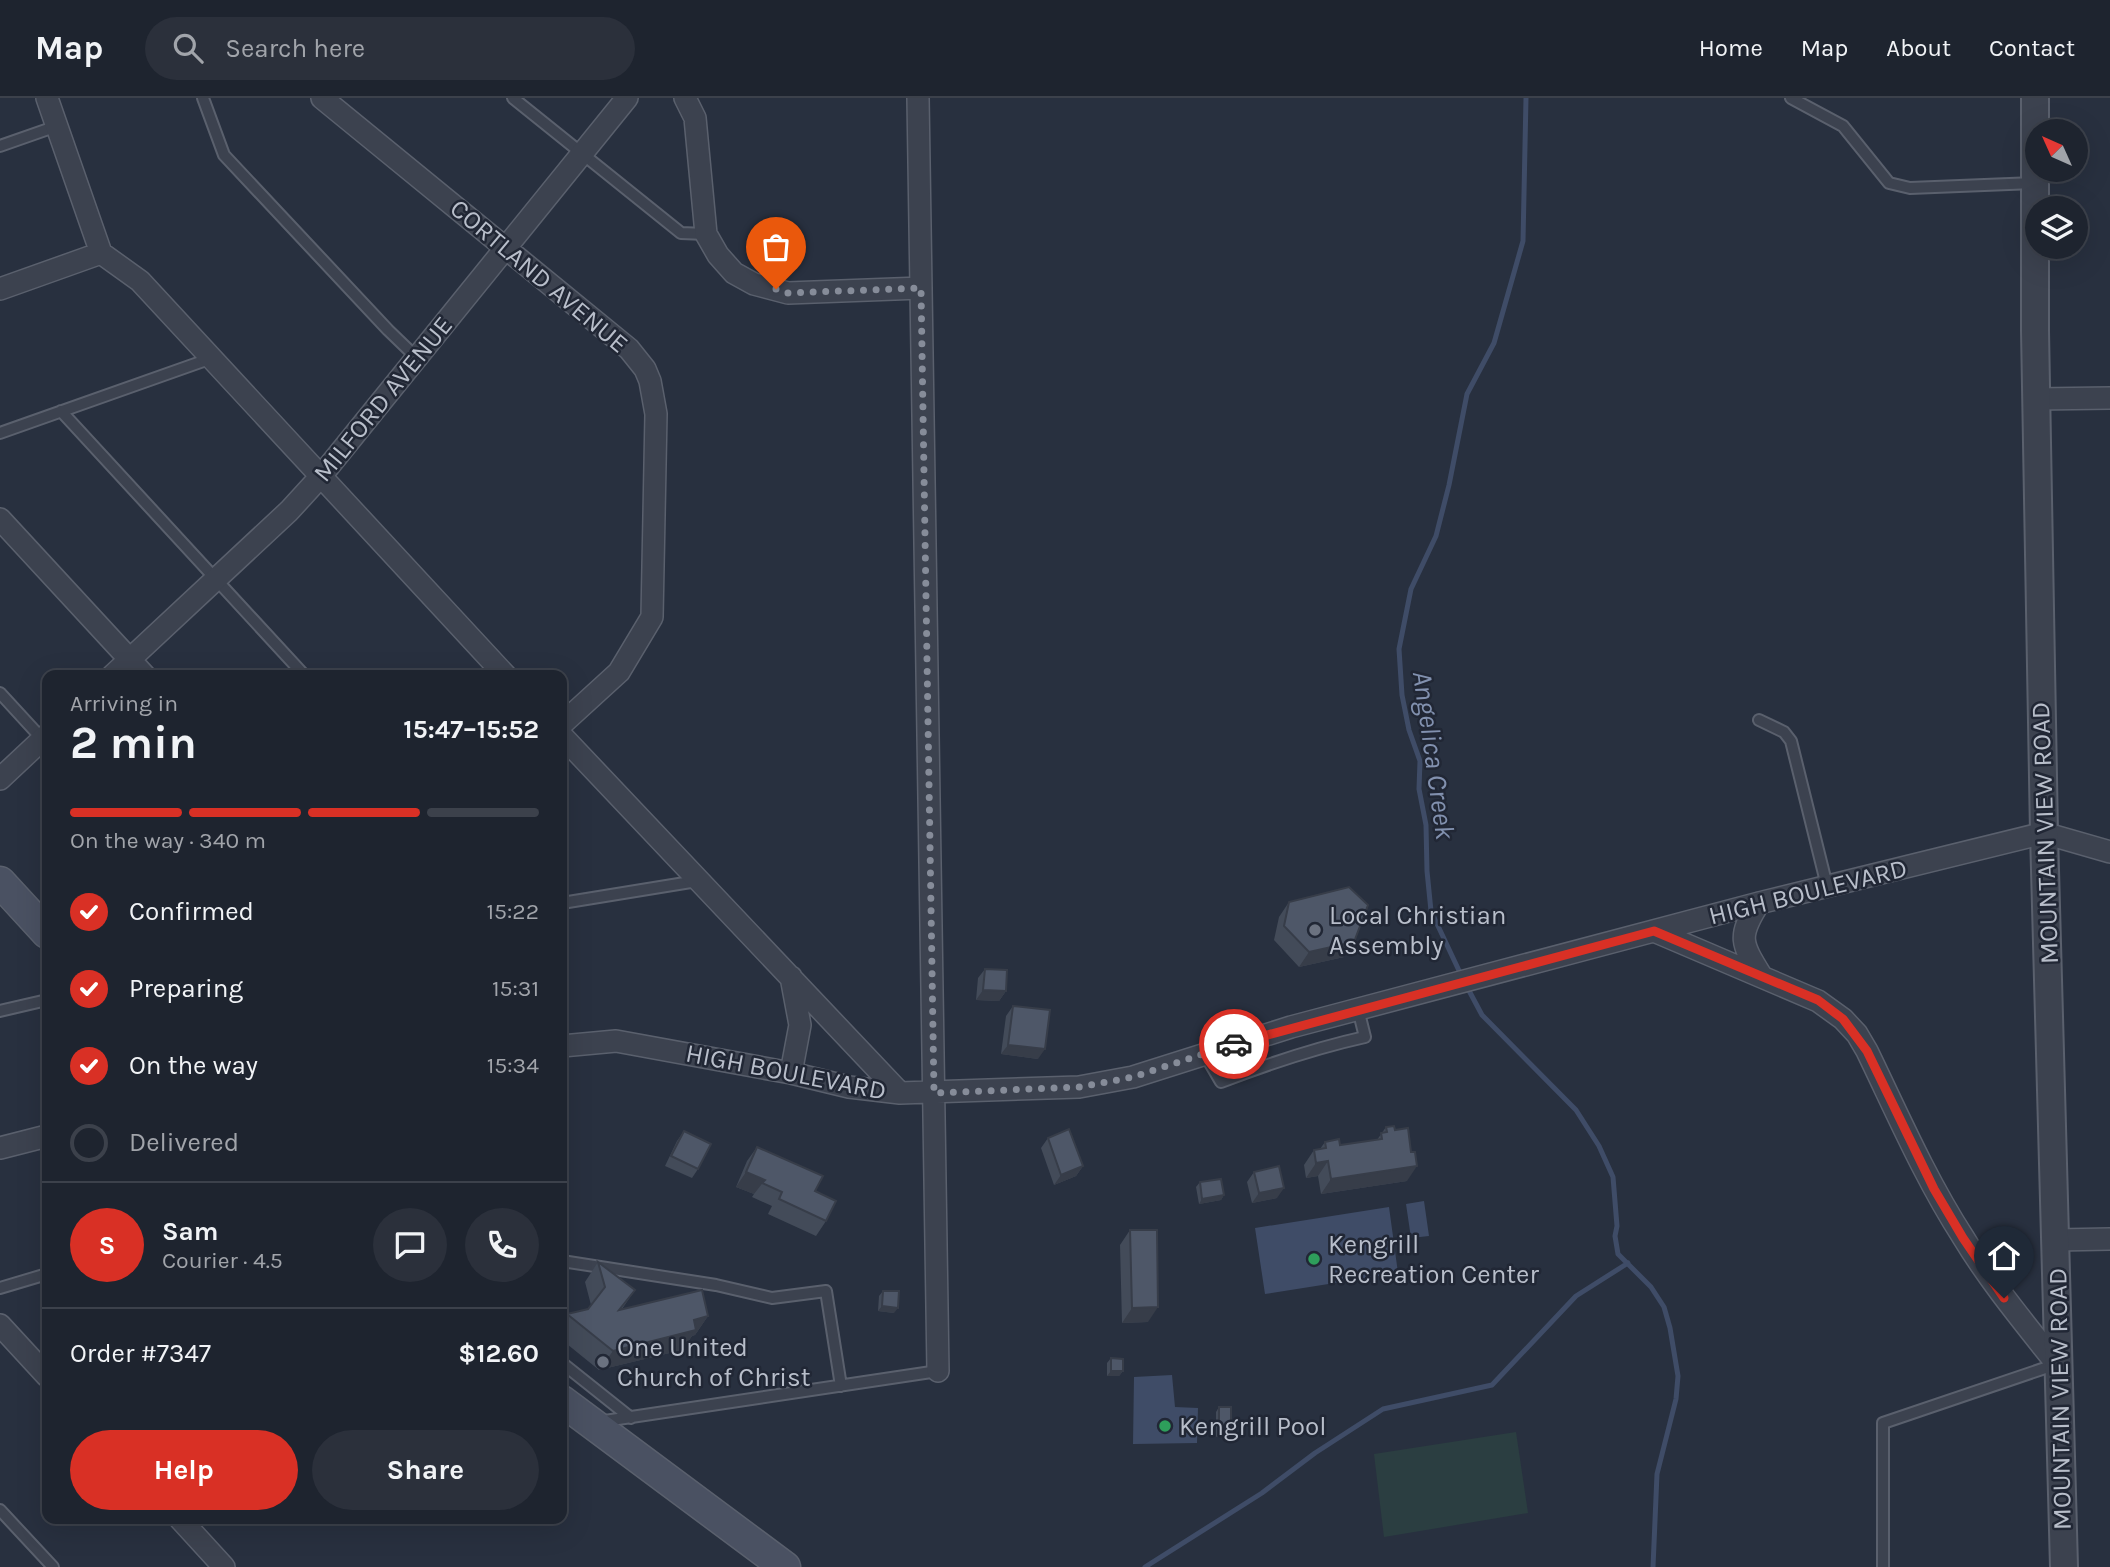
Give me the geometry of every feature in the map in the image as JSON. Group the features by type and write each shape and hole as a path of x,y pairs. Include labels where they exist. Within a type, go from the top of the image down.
{"main road":[{"path":"0,883 42,928"},
{"path":"567,1405 785,1567"}],"street":[{"path":"47,98 101,253 140,281 500,670"},
{"name":"CORTLAND AVENUE","path":"322,98 629,349 645,369 650,381 656,414 652,617 619,672 567,719"},
{"name":"MILFORD AVENUE","path":"118,670 289,511 321,476 627,98"},
{"path":"685,98 695,118 706,234 718,255 734,273 754,284 788,293 921,288"},
{"path":"918,98 938,1371"},
{"name":"MOUNTAIN VIEW ROAD","path":"2035,98 2036,399 2044,833 2064,1567"},
{"path":"0,289 101,253"},
{"path":"2036,399 2110,398"},
{"path":"0,519 140,670"},
{"path":"567,741 900,1093"},
{"path":"0,779 42,742"},
{"name":"HIGH BOULEVARD","path":"567,1046 616,1041 791,1073 849,1087 900,1093 1080,1087 1133,1077 1205,1053 1358,1009 1759,902 2044,833 2110,852"},
{"path":"1759,902 1744,926 1744,940 1748,956 1762,978"},
{"path":"1654,931 1818,1000 1843,1019 1857,1034 1867,1051 1934,1189 1963,1238 2004,1298 2052,1358 2059,1363"},
{"path":"791,977 800,1025 791,1073"},
{"path":"0,1147 42,1137"},
{"path":"2056,1240 2110,1239"},
{"path":"0,1325 42,1371"},
{"path":"185,1524 224,1567"}],"lane":[{"path":"203,98 224,155 387,330 417,358"},
{"path":"513,98 681,233 706,234"},
{"path":"1791,98 1843,126 1889,183 1910,188 2035,183"},
{"path":"0,146 57,126"},
{"path":"0,433 212,358"},
{"path":"61,411 299,670"},
{"path":"0,693 42,735"},
{"path":"1759,720 1784,732 1791,741 1827,886"},
{"path":"567,901 697,881"},
{"path":"0,1011 42,1001"},
{"path":"1205,1053 1221,1082 1302,1053 1365,1037 1358,1009"},
{"path":"567,1263 716,1284 772,1298 826,1291 841,1386"},
{"path":"0,1288 42,1275"},
{"path":"1883,1567 1882,1423 2059,1363"},
{"path":"567,1367 631,1418"},
{"path":"592,1423 938,1371"},
{"path":"0,1510 52,1567"}],"shaded area":[{"path":"1516,1432 1528,1513 1384,1537 1374,1454"}],"water":[{"path":"1424,1201 1429,1236 1411,1238 1406,1204"},
{"path":"1389,1207 1398,1273 1265,1294 1255,1228"},
{"name":"Kengrill Pool","path":"1172,1375 1175,1407 1198,1408 1197,1443 1133,1444 1134,1377"}],"building":[{"name":"Local Christian Assembly","path":"1349,887 1368,905 1354,942 1309,952 1284,926 1289,902"},
{"path":"985,969 1007,970 1006,991 983,990"},
{"path":"1013,1006 1050,1010 1045,1049 1008,1045"},
{"path":"1394,1126 1395,1130 1408,1128 1411,1152 1415,1152 1417,1166 1331,1179 1328,1161 1316,1163 1314,1150 1326,1148 1325,1142 1339,1139 1340,1145 1382,1139 1381,1133 1387,1132 1386,1127"},
{"path":"1069,1129 1083,1166 1061,1175 1048,1138"},
{"path":"684,1131 711,1144 698,1169 671,1156"},
{"path":"757,1147 823,1176 815,1191 836,1201 826,1221 779,1199 782,1192 762,1183 765,1180 746,1172"},
{"path":"1279,1166 1284,1188 1259,1193 1254,1172"},
{"path":"1221,1179 1224,1195 1202,1199 1200,1182"},
{"path":"1130,1230 1157,1230 1158,1307 1132,1308"},
{"path":"598,1262 635,1290 619,1310 702,1290 708,1316 694,1320 696,1330 613,1351 567,1314 588,1309 605,1287"},
{"path":"883,1291 899,1291 898,1308 882,1306"},
{"path":"1111,1358 1123,1359 1123,1371 1111,1371"},
{"path":"1219,1407 1231,1407 1231,1432 1219,1432"}],"waterway":[{"name":"Angelica Creek","path":"1462,977 1431,911 1426,825 1419,789 1420,761 1409,730 1402,695 1399,649 1411,589 1436,536 1467,394 1494,343 1523,241 1526,98"},
{"name":"Angelica Creek","path":"1466,985 1482,1015 1576,1110 1599,1146 1613,1177 1618,1254 1651,1287 1664,1307 1678,1376 1676,1399 1657,1474 1653,1567"},
{"path":"1145,1567 1262,1493 1315,1453 1383,1409 1492,1385 1576,1296 1628,1263"}],"way so far":[{"path":"776,289 788,293 921,288 934,1093 1080,1087 1133,1077 1234,1044"}],"place":[{"name":"Local Christian Assembly","path":"1315,930"},
{"name":"Kengrill Recreation Center","path":"1314,1259"},
{"name":"One United Church of Christ","path":"603,1362"},
{"name":"Kengrill Pool","path":"1165,1426"}],"route":[{"path":"1234,1044 1654,931 1818,1000 1843,1019 1857,1034 1867,1051 1934,1189 2004,1298"}]}
